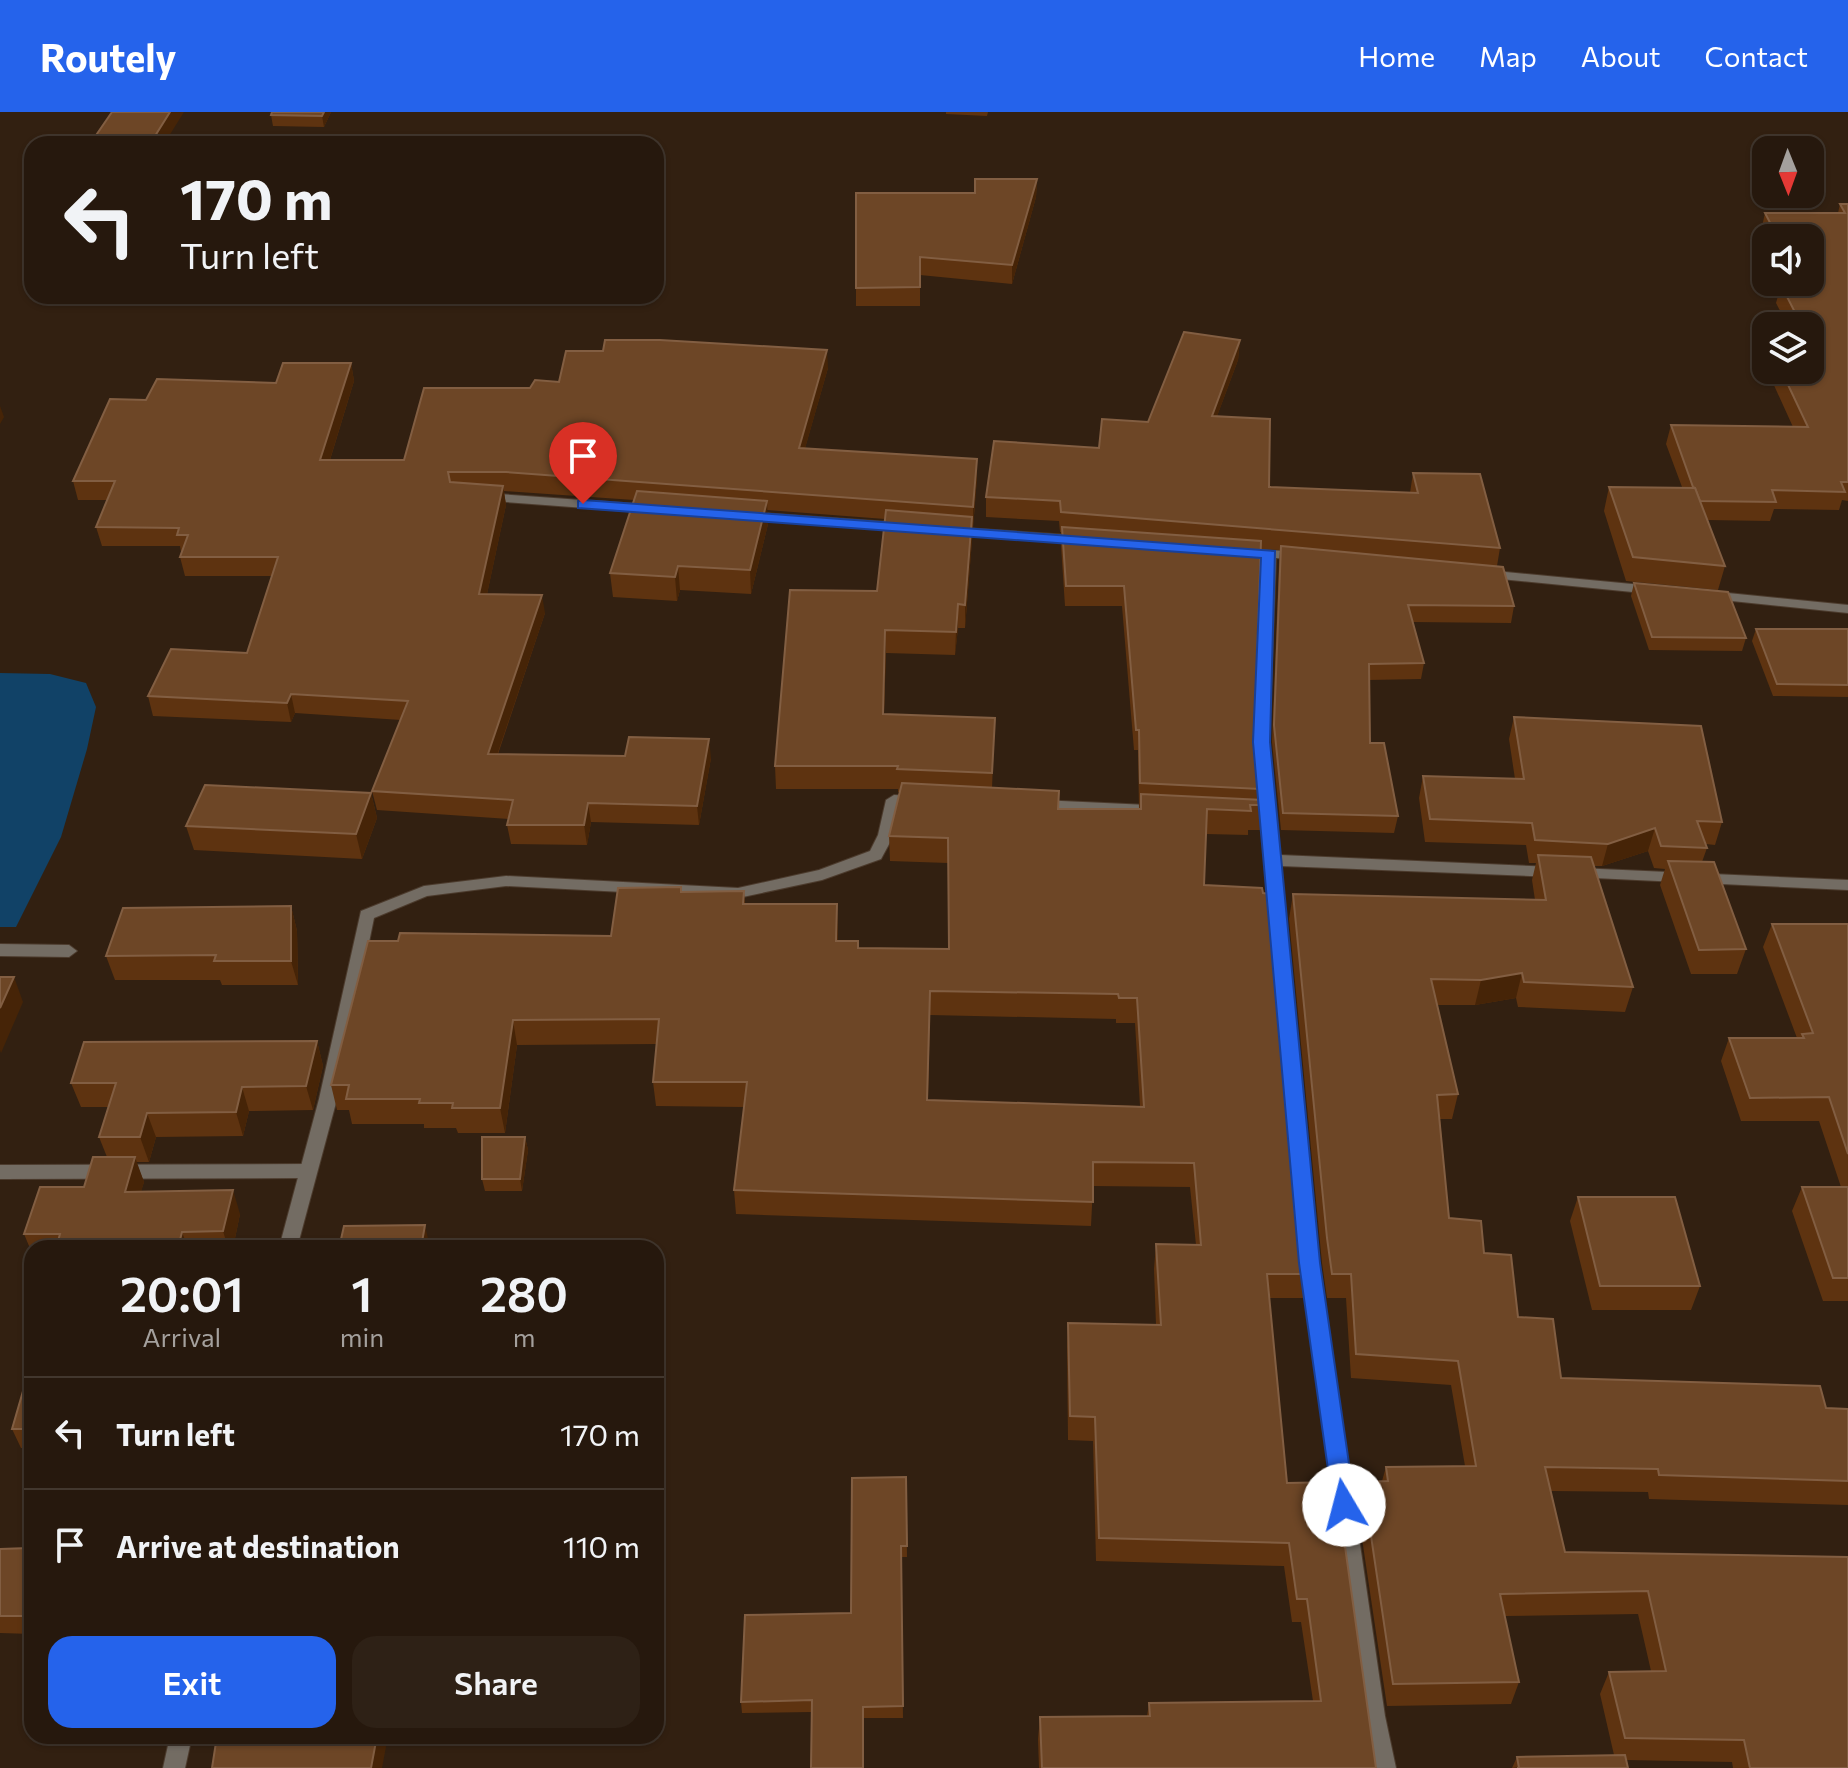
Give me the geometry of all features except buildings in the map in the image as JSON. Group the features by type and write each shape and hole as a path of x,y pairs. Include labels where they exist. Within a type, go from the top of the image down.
{"street":[{"path":"474,496 665,510"},
{"path":"728,515 919,529"},
{"path":"935,530 1094,541"},
{"path":"1221,550 1316,558"},
{"path":"1269,554 1262,742 1310,1263 1374,1716 1385,1768"},
{"path":"1473,573 1676,592"},
{"path":"1692,594 1848,609"},
{"path":"290,1240 328,1099 367,915 424,891 506,881 738,893 822,875 876,855 886,835 894,800 941,802"},
{"path":"1019,804 1160,811"},
{"path":"1222,814 1269,817"},
{"path":"1273,860 1848,885"},
{"path":"0,950 69,951"},
{"path":"0,1172 308,1171"},
{"path":"174,1768 179,1744"}],"water":[{"path":"0,673 50,674 86,683 96,707 61,837 16,927 0,927"}],"route":[{"path":"583,504 1269,554 1262,742 1310,1263 1344,1505"}]}
